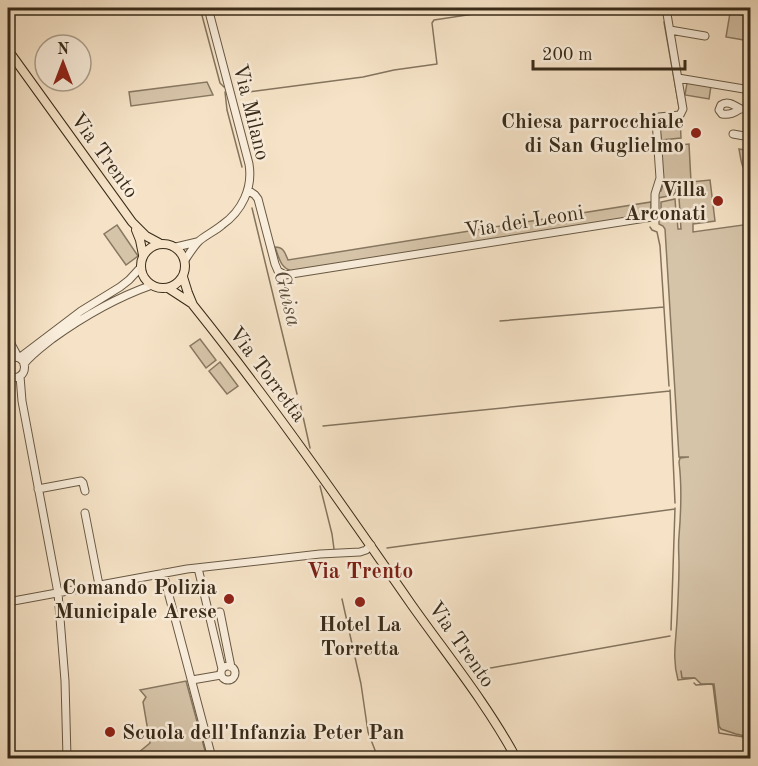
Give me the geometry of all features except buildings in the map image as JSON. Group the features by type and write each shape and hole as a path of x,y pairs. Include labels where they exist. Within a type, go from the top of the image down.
{"main road":[{"name":"Via Trento","path":"8,50 139,232"},
{"path":"139,232 159,243 176,247 182,253 186,269 177,284 168,288 158,288 144,278 139,232"},
{"path":"143,255 150,247 159,243"},
{"name":"Via Torretta","path":"183,277 194,305 313,465"},
{"name":"Via Torretta","path":"168,288 194,305"},
{"name":"Via Trento","path":"313,465 493,719 516,759"}],"street":[{"name":"Via Milano","path":"199,242 232,217 240,207 248,190 250,176 249,164 208,8"},
{"path":"666,8 678,78 750,90"},
{"path":"670,30 705,36"},
{"name":"Via dei Leoni","path":"248,190 258,199 277,269 285,275 652,217 655,212 655,194 660,178 656,120 659,117 678,116 682,113 683,103 678,78"},
{"path":"733,134 750,137"},
{"path":"176,247 199,242"},
{"path":"185,260 199,242"},
{"path":"20,360 81,311 120,287 141,267"},
{"path":"11,344 8,358 20,360 34,353 90,313 152,285"},
{"path":"8,326 11,344 24,371 11,376 22,401 58,593 66,704 67,759"},
{"path":"38,489 81,481 85,491"},
{"path":"85,513 99,585"},
{"path":"8,602 163,573 352,551 371,545"},
{"path":"198,568 221,672 226,680 232,679 235,672 231,667 220,612 210,614"},
{"path":"163,573 213,759"},
{"path":"192,680 221,672 225,666 231,667"}],"shaded area":[{"path":"730,13 750,16 750,41 726,37"},
{"path":"207,82 213,95 131,106 129,92"},
{"path":"687,83 711,86 709,99 685,95"},
{"path":"680,118 681,138 661,140 660,119"},
{"path":"689,144 691,182 710,180 715,221 693,224 693,232 750,224 750,737 721,729 714,684 701,684 695,678 678,680 675,665 681,499 679,462 680,458 689,457 679,457 665,229 659,224 659,219 675,217 678,229 681,229 680,216 693,214 692,210 680,212 679,198 691,196 691,193 679,194 678,180 675,181 676,192 673,195 658,198 658,192 661,191 663,185 661,147"},
{"path":"739,149 750,151 750,175 743,167"},
{"path":"675,199 676,212 661,214 661,202"},
{"path":"651,202 651,216 292,271 282,265 275,247 282,249 288,260"},
{"path":"117,225 138,256 126,265 104,234"},
{"path":"200,339 216,360 206,368 190,346"},
{"path":"220,362 238,386 227,394 209,371"},
{"path":"186,681 207,758 132,758 150,743 143,702 146,697 140,690"}],"waterway":[{"name":"Guisa","path":"200,8 220,83 224,87"},
{"path":"248,92 363,77 437,64 432,23 434,20 513,8"},
{"path":"664,22 679,107"},
{"name":"Guisa","path":"225,92 227,110 242,167"},
{"name":"Guisa","path":"252,208 297,394"},
{"path":"650,227 657,232 660,246 669,386"},
{"path":"500,321 664,307"},
{"path":"670,390 675,503"},
{"path":"323,426 670,391"},
{"name":"Guisa","path":"300,403 310,448"},
{"name":"Guisa","path":"320,486 334,549"},
{"path":"671,630 675,508"},
{"path":"387,548 675,509"},
{"name":"Guisa","path":"342,599 361,684 368,732 378,758"},
{"path":"474,671 670,636"},
{"path":"681,671 682,678 694,678"},
{"path":"694,683 713,685 719,733 750,738"}],"place":[{"name":"Chiesa parrocchiale di San Guglielmo","path":"696,133"},
{"name":"Villa Arconati","path":"718,201"},
{"name":"Comando Polizia Municipale Arese","path":"229,599"},
{"name":"Hotel La Torretta","path":"360,602"},
{"name":"Scuola dell'Infanzia Peter Pan","path":"110,732"}],"district":[{"name":"Via Trento","path":"360,570"}]}
